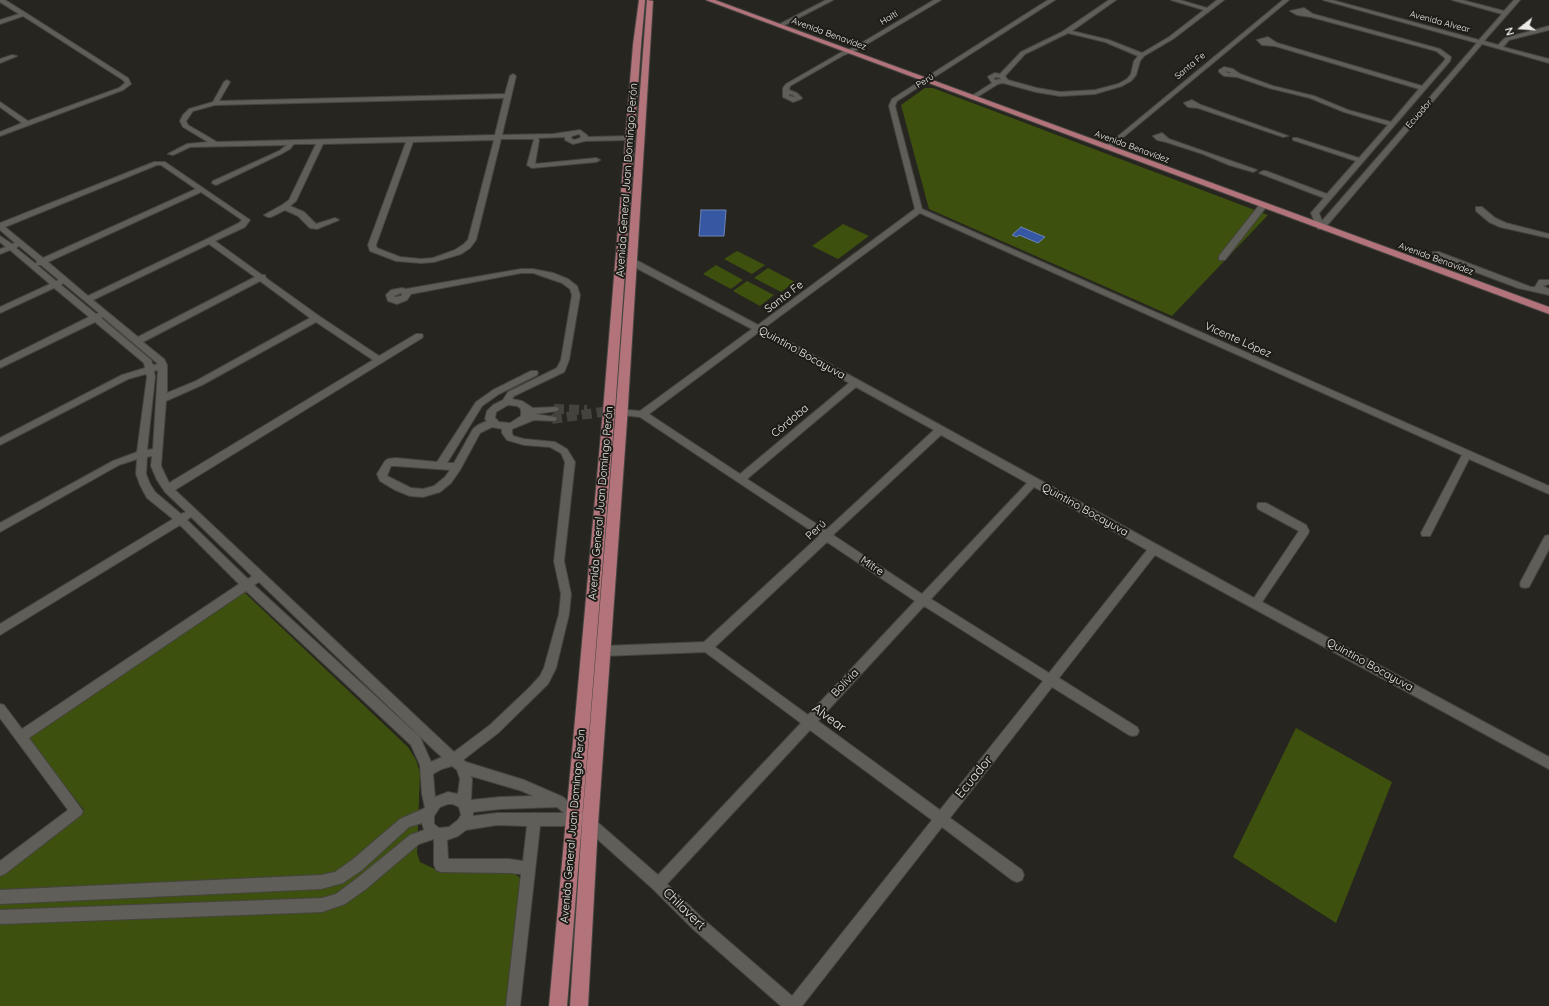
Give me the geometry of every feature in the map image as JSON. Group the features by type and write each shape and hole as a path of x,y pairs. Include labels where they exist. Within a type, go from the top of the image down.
{"main road":[{"name":"Avenida General Juan Domingo Perón","path":"558,1006 609,411 637,45 642,0"},
{"name":"Avenida General Juan Domingo Perón","path":"579,1006 590,824 633,262 650,0"},
{"name":"Avenida Benavídez","path":"709,0 1549,311"}],"street":[{"path":"0,134 121,89 128,84 126,79 1,0"},
{"path":"779,26 830,0"},
{"name":"Haití","path":"786,91 788,85 849,52 938,0"},
{"name":"Perú","path":"919,210 892,106 894,100 1052,0"},
{"path":"970,97 999,80 1014,60 1023,53 1066,31 1113,0"},
{"path":"1174,0 1209,10"},
{"path":"999,80 1036,90 1054,93 1086,93 1102,91 1120,85 1129,80 1134,74 1137,61 1142,55 1171,38 1221,0"},
{"name":"Santa Fe","path":"1106,148 1286,0"},
{"name":"Avenida Alvear","path":"1326,0 1549,61"},
{"path":"1455,0 1505,13"},
{"name":"Ecuador","path":"1321,227 1517,0"},
{"path":"0,22 24,14"},
{"path":"1311,15 1438,50 1447,55 1448,60 1359,160 1315,213 1321,227"},
{"path":"1499,47 1506,38 1549,28"},
{"path":"1066,31 1102,40 1142,55"},
{"path":"1510,50 1517,42 1549,32"},
{"path":"1276,44 1422,88"},
{"path":"0,61 14,56"},
{"path":"1238,75 1280,90 1312,97 1346,111 1391,124"},
{"path":"409,142 372,245 373,249 399,259 421,261 434,260 458,252 467,246 472,240 513,76"},
{"path":"215,102 227,82"},
{"path":"216,145 185,126 183,121 191,110 215,102 508,96"},
{"path":"0,104 27,124"},
{"path":"1199,106 1285,136 1292,136 1295,139 1359,160"},
{"path":"497,139 536,140 568,137 577,132 584,137 631,136"},
{"path":"171,154 189,145 201,136"},
{"path":"189,145 289,146 568,137"},
{"path":"536,140 532,166 596,160"},
{"path":"1167,140 1209,154 1231,164 1253,170 1260,169 1263,173 1328,197"},
{"path":"268,215 285,207 292,201 318,144"},
{"path":"216,183 289,146"},
{"path":"0,917 322,905 340,899 415,840 453,832 463,824 467,815 465,805 466,779 458,763 439,747 192,512 168,488 160,477 156,466 162,399 163,365 161,361 64,280 38,264 16,245 0,226 156,163 163,163 246,220 242,225 210,241 88,299"},
{"path":"38,264 202,189"},
{"path":"1222,258 1263,206"},
{"path":"285,207 300,214 313,226 317,227 335,220"},
{"path":"1479,209 1492,220 1503,225 1549,236"},
{"name":"Santa Fe","path":"642,414 759,330 919,210"},
{"name":"Vicente López","path":"919,210 1549,490"},
{"path":"0,238 16,245"},
{"path":"210,241 262,277 316,318 379,360"},
{"path":"0,252 16,245"},
{"path":"1436,254 1521,286 1546,291"},
{"name":"Quintino Bocayuva","path":"621,259 633,262 759,330 1154,549 1549,763"},
{"path":"38,264 54,284 148,362 150,369 150,393 142,454 141,474 151,495 180,519 247,585 416,741 426,765 430,811 428,824 438,834 441,865 509,866 521,867 528,871"},
{"path":"406,292 521,271 534,271 550,275 565,281 574,288 576,295 565,360 561,370 511,394 507,402"},
{"path":"138,341 262,277"},
{"path":"0,310 64,280"},
{"path":"1546,291 1539,286 1540,282 1549,282"},
{"path":"0,365 104,313"},
{"path":"162,399 198,383 316,318"},
{"path":"168,488 419,336"},
{"path":"0,442 125,377 163,365"},
{"path":"440,466 479,404 496,392 534,372"},
{"name":"Córdoba","path":"741,478 855,383"},
{"path":"492,423 490,415 492,411 501,404 507,402 519,403 526,409 533,411 554,409"},
{"path":"479,404 492,411"},
{"path":"522,421 527,413 526,409"},
{"path":"609,411 642,414"},
{"name":"Mitre","path":"642,414 741,478 923,600 1050,681 1133,731"},
{"path":"457,467 396,462 388,463 382,474 383,478 410,492 423,493 437,489 448,480 457,467 476,431 481,427 492,423 501,427 512,426 533,417 552,419"},
{"path":"427,771 439,764 458,763 524,701 544,680 550,668 566,604 566,594 559,561 570,462 564,451 552,444 524,442 510,438 506,427"},
{"name":"Perú","path":"707,647 940,430"},
{"path":"0,528 116,463 142,454 158,452"},
{"path":"1426,533 1467,454"},
{"name":"Bolivia","path":"658,884 808,721 1033,482"},
{"path":"1256,603 1304,532 1302,528 1262,506"},
{"path":"0,630 192,512"},
{"path":"1525,584 1549,539"},
{"name":"Ecuador","path":"793,1006 1154,549"},
{"path":"21,737 260,576"},
{"path":"604,651 707,647"},
{"name":"Alvear","path":"707,647 1017,875"},
{"path":"0,709 77,811 0,869"},
{"name":"Chilavert","path":"458,763 524,786 559,801 575,815 590,824 658,884 698,924 793,1006"},
{"path":"0,897 321,882 338,878 357,865 405,823 430,811 442,799 448,798 460,800 465,805 559,801"},
{"path":"463,824 497,819 563,820 575,815"},
{"path":"513,1006 534,819"}],"green space":[{"path":"925,88 933,88 1268,215 1172,316 929,209 901,105"},
{"path":"843,224 869,236 838,259 812,246"},
{"path":"737,251 765,265 752,274 724,259"},
{"path":"716,265 743,280 731,289 703,274"},
{"path":"768,268 795,282 781,292 754,278"},
{"path":"747,281 774,295 760,306 733,291"},
{"path":"244,592 408,747 416,760 420,772 417,853 420,862 443,873 512,871 520,878 522,884 507,1006 0,1006 0,875 84,810 28,739"},
{"path":"1296,728 1392,782 1336,923 1233,857"}],"water":[{"path":"701,210 726,210 724,236 699,236"},
{"path":"1021,227 1045,237 1038,243 1019,235 1017,237 1012,235"}],"tunnel":[{"path":"554,409 587,410"},
{"path":"552,419 609,411"}]}
